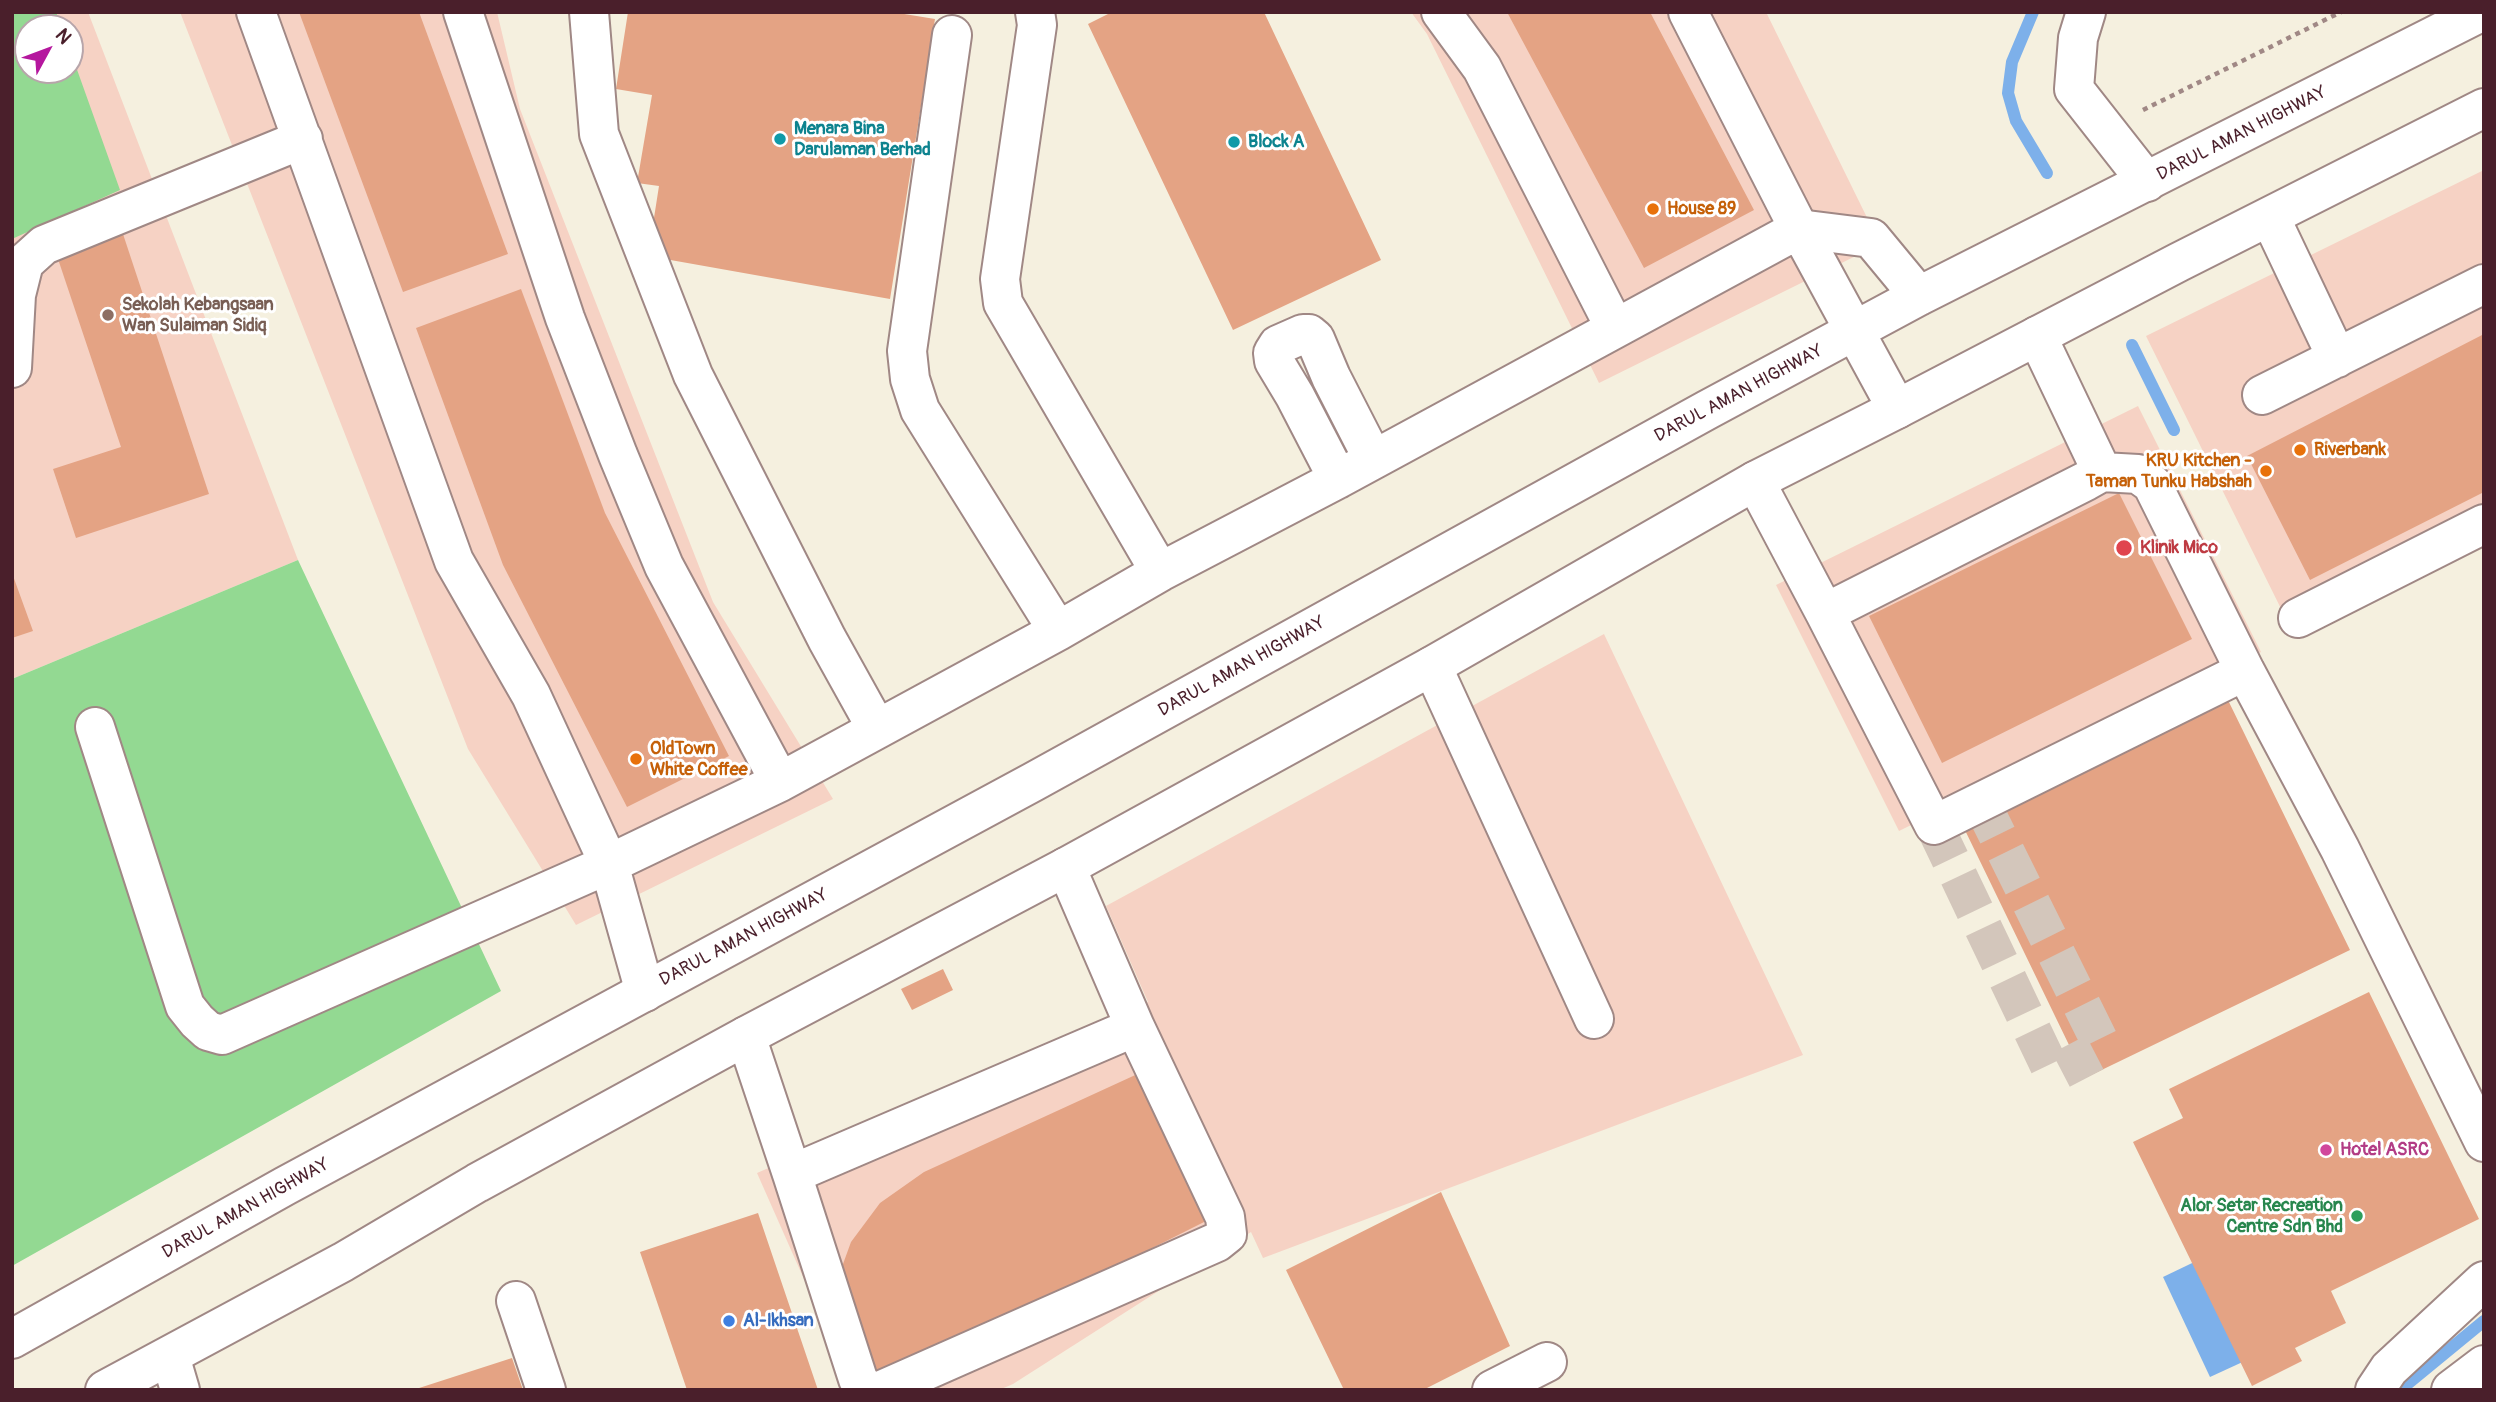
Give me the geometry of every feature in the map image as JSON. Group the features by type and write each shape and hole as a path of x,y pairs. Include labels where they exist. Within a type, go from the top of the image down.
{"street":[{"path":"257,12 454,561 531,695 609,864 645,992"},
{"path":"464,12 565,318 618,455 664,566 780,782"},
{"path":"589,12 599,134 693,375 827,639 877,729"},
{"path":"1035,12 1037,24 1000,279 1003,303 1160,572"},
{"path":"1441,12 1482,68 1615,328"},
{"path":"1688,12 1798,229 1897,409"},
{"path":"2086,12 2078,38 2074,89 2147,182"},
{"name":"DARUL AMAN HIGHWAY","path":"12,1339 285,1186 1033,782 1919,296 2481,12"},
{"path":"952,35 907,351 910,379 920,410 1058,631"},
{"path":"105,1390 175,1373 343,1262 477,1183 746,1036 1066,867 1432,666 1755,481 2484,108"},
{"path":"12,368 16,295 24,263 44,245 303,139"},
{"path":"2270,217 2337,358"},
{"path":"95,727 185,1006 208,1031 222,1035 609,864 780,782 1058,631 1160,572 1338,479 1798,229 1871,238 1919,296"},
{"path":"2262,395 2484,284"},
{"path":"1338,479 1274,361 1273,353 1278,345 1303,334 1309,334 1315,339 1373,459"},
{"path":"2037,336 2102,472"},
{"path":"1825,613 2102,472 2138,474 2152,484 2245,671 2340,849 2484,1142"},
{"path":"1755,481 1934,825 2245,671"},
{"path":"2298,618 2484,524"},
{"path":"1432,666 1594,1020"},
{"path":"881,1390 1217,1242 1227,1234 1224,1217 1135,1027 1066,867"},
{"path":"792,1174 1135,1027"},
{"path":"746,1036 858,1379 865,1390"},
{"path":"2375,1390 2389,1368 2484,1281"},
{"path":"516,1301 547,1390"},
{"path":"1492,1390 1547,1362"},
{"path":"2451,1390 2484,1365"}],"path":[{"path":"2105,129 2341,12"}],"shaded area":[{"name":"Sekolah Kebangsaan Wan Sulaiman Sidiq","path":"12,12 88,12 298,560 12,679"},
{"path":"180,12 497,12 520,109 713,602 833,799 576,925 468,749"},
{"path":"1411,12 1766,12 1880,244 1599,383 1427,34"},
{"path":"2484,170 2484,544 2296,639 2146,336"},
{"path":"2138,406 2261,652 1899,831 1776,585"},
{"path":"1604,634 1803,1055 1263,1258 1251,1232 1013,1384 999,1390 853,1390 757,1173 1148,1002 1106,906"}],"green space":[{"path":"12,12 56,12 57,14 14,14 14,84 82,84 120,190 12,239"},
{"path":"298,560 501,991 12,1266 12,679"}],"water":[{"path":"2213,1253 2260,1354 2210,1377 2163,1277"}],"building":[{"path":"299,12 419,12 508,254 403,292"},
{"name":"Menara Bina Darulaman Berhad","path":"628,12 892,12 935,19 890,299 648,256 659,186 637,183 652,95 616,89"},
{"name":"Block A","path":"1112,12 1264,12 1381,260 1233,330 1088,24"},
{"path":"1507,12 1650,12 1754,210 1644,268"},
{"path":"123,234 209,494 76,538 53,469 121,447 57,256"},
{"path":"521,289 605,513 729,756 627,807 503,565 416,328"},
{"path":"2484,334 2484,492 2310,580 2247,456"},
{"path":"2119,493 2192,639 1942,763 1869,616"},
{"path":"12,573 33,631 12,638"},
{"path":"2226,696 2350,950 2085,1078 1962,824"},
{"path":"943,969 953,990 912,1010 901,989"},
{"path":"2369,992 2479,1219 2331,1291 2346,1323 2295,1348 2302,1361 2252,1386 2133,1142 2183,1118 2169,1089"},
{"path":"1144,1071 1212,1218 872,1389 835,1286 851,1242 880,1203 924,1172"},
{"path":"1441,1192 1510,1346 1423,1390 1344,1390 1286,1270"},
{"name":"Al-Ikhsan","path":"758,1213 818,1390 687,1390 640,1252"},
{"path":"512,1358 523,1390 416,1390 416,1389"}],"waterway":[{"path":"2033,12 2012,62 2008,93 2016,121 2047,173"},
{"path":"2132,345 2174,430"},
{"path":"2400,1390 2484,1321"}],"tunnel":[{"path":"1934,825 2053,1074 2103,1048 1981,802"}],"place":[{"name":"Menara Bina Darulaman Berhad","path":"780,139"},
{"name":"Block A","path":"1234,142"},
{"name":"House 89","path":"1653,209"},
{"name":"Sekolah Kebangsaan Wan Sulaiman Sidiq","path":"108,315"},
{"name":"Riverbank","path":"2300,450"},
{"name":"KRU Kitchen - Taman Tunku Habshah","path":"2266,471"},
{"name":"Klinik Mico","path":"2124,548"},
{"name":"OldTown White Coffee","path":"636,759"},
{"name":"Hotel ASRC","path":"2326,1150"},
{"name":"Alor Setar Recreation Centre Sdn Bhd","path":"2357,1216"},
{"name":"Al-Ikhsan","path":"729,1321"}]}
